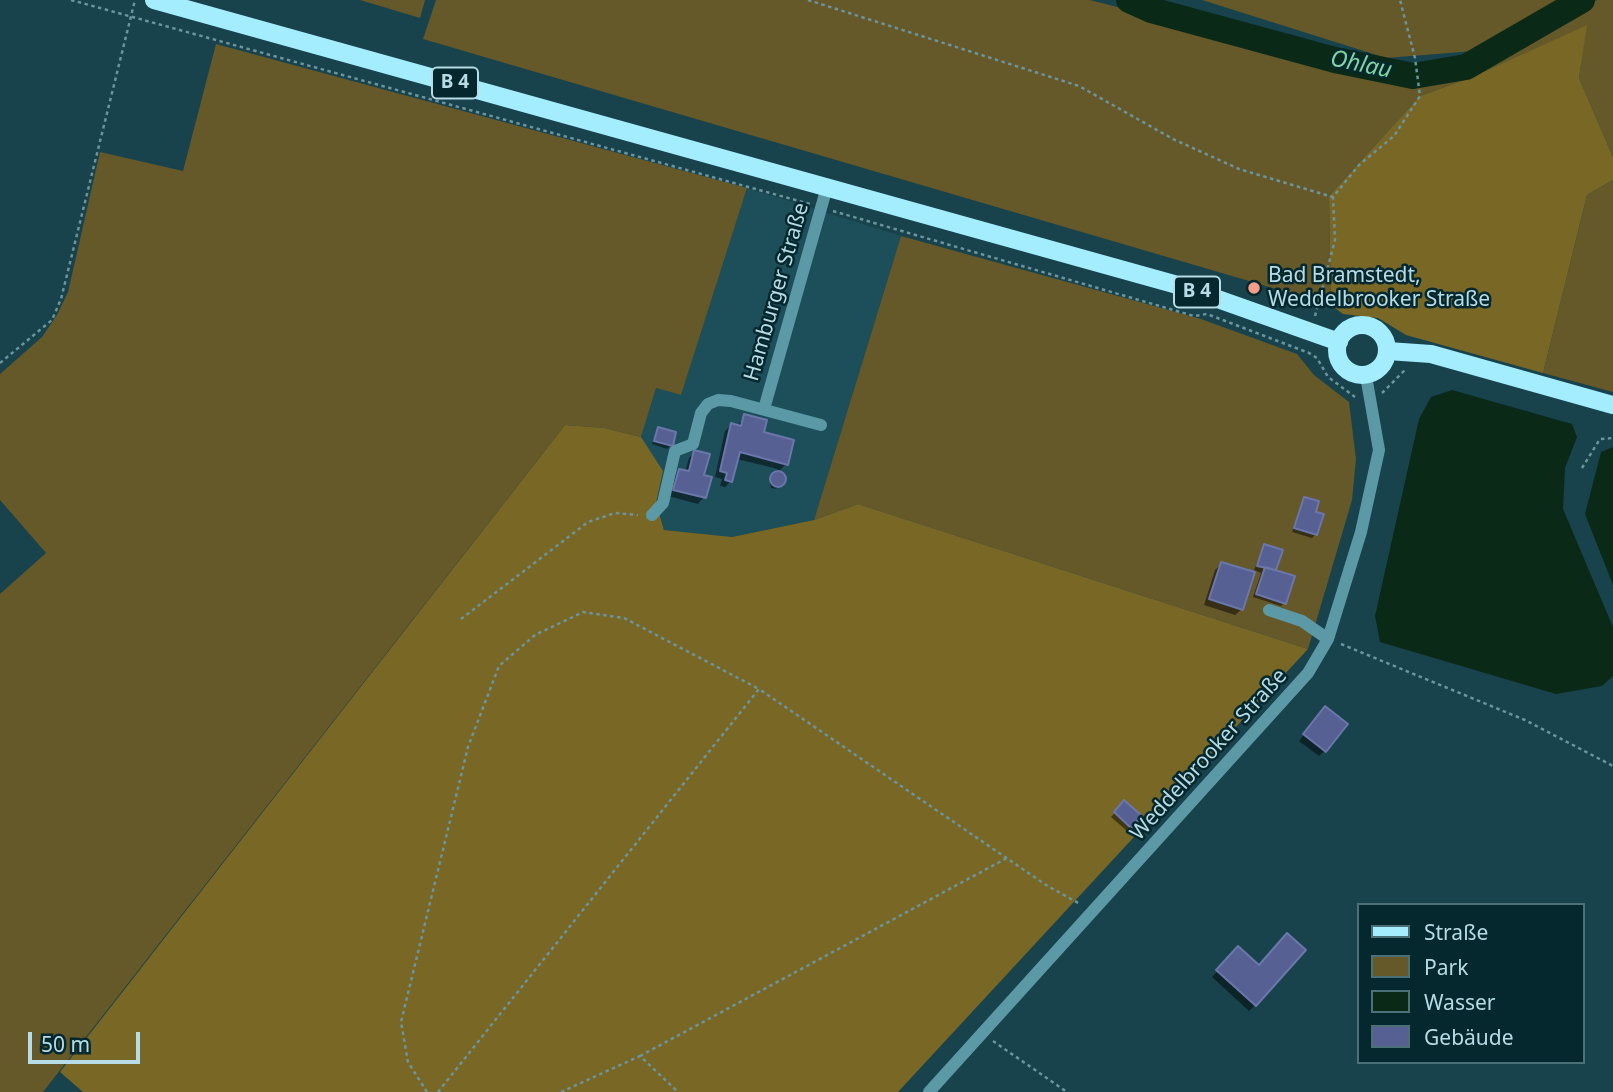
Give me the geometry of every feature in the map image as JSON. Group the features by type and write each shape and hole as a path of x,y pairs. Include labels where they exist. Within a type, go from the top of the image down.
{"main road":[{"name":"B 4","path":"154,0 1181,286 1310,334 1339,342"},
{"path":"1364,325 1378,330 1384,336 1388,351 1382,366 1366,376 1354,374 1342,365 1337,349 1348,329 1364,325"},
{"path":"1388,351 1431,354 1613,404"}],"street":[{"name":"Hamburger Straße","path":"764,409 827,187"},
{"name":"Weddelbrooker Straße","path":"929,1092 1308,673 1328,639 1361,532 1378,450 1372,397 1366,376"},
{"path":"652,515 663,503 675,451 694,444 701,413 708,404 718,400 731,401 821,425"},
{"path":"1269,610 1302,621 1328,639"}],"path":[{"path":"71,0 820,207 1194,316 1207,314 1309,353 1317,358 1328,377 1357,398 1372,397 1388,390 1402,370 1412,368"},
{"path":"0,363 52,320 61,299 135,0"},
{"path":"808,0 1079,86 1173,139 1239,169 1334,197"},
{"path":"1310,334 1335,240 1334,197 1359,165 1394,136 1420,96 1415,58 1400,0"},
{"path":"1582,468 1600,439 1613,438"},
{"path":"461,619 588,522 615,513 652,515"},
{"path":"427,1092 408,1062 401,1022 468,747 499,666 536,635 583,612 624,618 758,689 1007,858 1092,911"},
{"path":"1328,639 1525,720 1613,766"},
{"path":"438,1092 758,689"},
{"path":"561,1092 640,1056 1007,858"},
{"path":"982,1033 1067,1092"},
{"path":"640,1056 678,1092"}],"shaded area":[{"path":"1587,25 1579,78 1613,157 1613,180 1587,195 1543,373 1406,335 1378,318 1343,314 1331,305 1329,196 1420,96 1472,77"},
{"path":"747,188 901,236 814,520 732,537 664,530 641,437 656,388 681,395"},
{"path":"565,425 605,428 641,437 663,471 656,503 664,530 732,537 814,520 858,504 1308,649 898,1092 83,1092 60,1072"}],"green space":[{"path":"360,0 425,0 420,18"},
{"path":"436,0 1090,0 1372,73 1471,74 1597,0 1613,0 1613,157 1579,78 1586,26 1472,77 1420,96 1329,196 1331,305 423,39"},
{"path":"1202,0 1575,0 1474,51 1386,58"},
{"path":"216,44 747,188 681,395 656,388 641,437 605,428 565,425 43,1092 0,1092 0,594 46,553 0,500 0,374 42,337 68,292 100,152 183,171"},
{"path":"1613,180 1613,392 1543,373 1587,195"},
{"path":"901,236 1201,319 1297,354 1314,375 1349,402 1356,459 1352,500 1308,649 858,504 814,520"}],"water":[{"path":"1452,390 1572,424 1577,437 1565,468 1563,509 1613,627 1613,676 1602,686 1556,694 1380,642 1375,616 1419,419 1431,397"},
{"path":"1613,447 1613,585 1585,514 1601,452"}],"building":[{"path":"744,414 767,420 764,432 794,440 788,465 740,452 732,482 725,480 727,473 720,471 731,423 741,426"},
{"path":"658,427 676,432 673,446 654,441"},
{"path":"694,450 710,454 704,475 712,477 706,498 673,490 679,469 689,471"},
{"path":"778,471 784,473 784,485 778,487 772,485 770,479 772,473"},
{"path":"1304,497 1319,501 1316,512 1324,514 1317,535 1294,528"},
{"path":"1264,544 1283,550 1276,570 1257,566"},
{"path":"1221,562 1255,572 1243,610 1209,599"},
{"path":"1265,567 1295,576 1286,604 1256,594"},
{"path":"1325,706 1348,724 1326,752 1303,734"},
{"path":"1124,800 1142,816 1131,828 1114,812"},
{"path":"1287,933 1306,950 1256,1006 1216,970 1238,946 1259,965"}],"waterway":[{"name":"Ohlau","path":"1129,0 1151,10 1335,60 1413,76 1466,67 1582,0"}],"place":[{"name":"Bad Bramstedt, Weddelbrooker Straße","path":"1254,288"}]}
